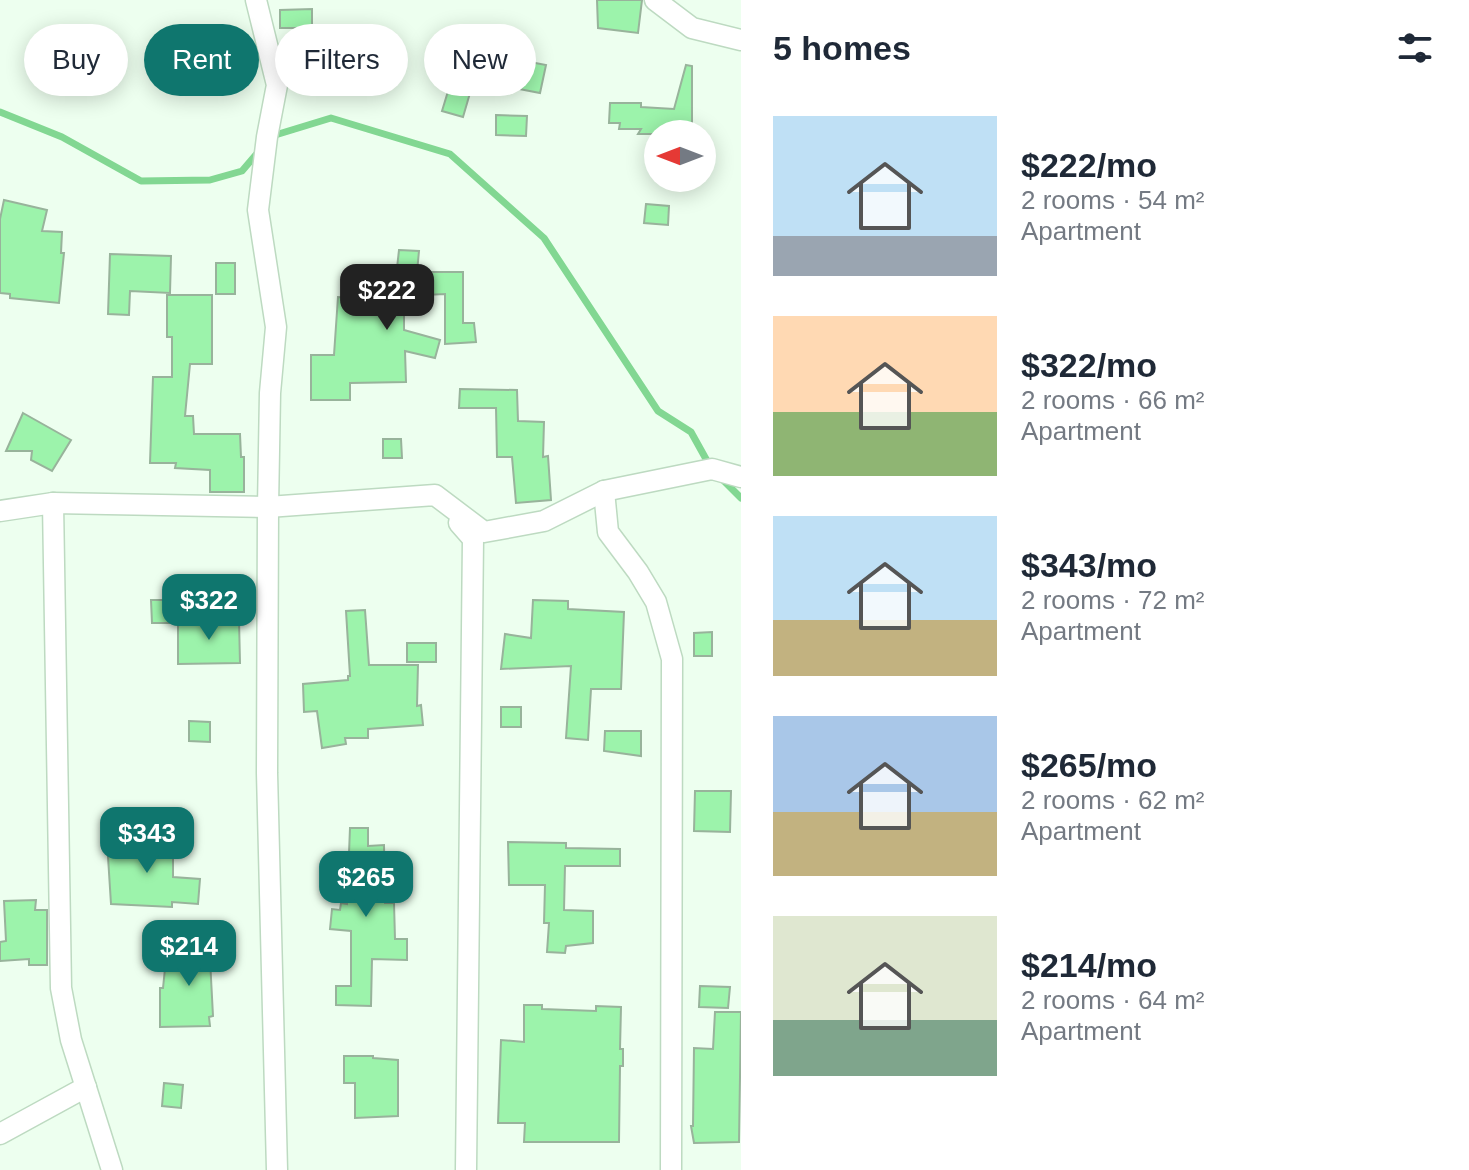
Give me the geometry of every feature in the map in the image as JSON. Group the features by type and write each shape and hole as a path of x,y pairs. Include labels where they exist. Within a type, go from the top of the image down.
{"street":[{"path":"256,0 277,85 258,210 276,327 270,393 267,773 277,1170"},
{"path":"655,0 692,28 741,40"},
{"path":"0,511 53,503 268,507 435,495 484,532 544,521 604,491 712,469 741,477"},
{"path":"604,491 608,532 656,602 672,659 671,1170"},
{"path":"435,495 473,539 466,1170"},
{"path":"53,503 61,988 71,1040 112,1170"},
{"path":"0,1134 86,1087"}],"building":[{"path":"597,0 642,0 638,33 598,28"},
{"path":"312,9 312,24 280,24 280,10"},
{"path":"536,63 546,65 540,93 536,92"},
{"path":"686,65 692,66 692,120 644,120 644,134 638,134 641,129 619,129 620,123 609,123 610,103 641,103 641,107 674,109"},
{"path":"447,96 469,96 463,117 442,111"},
{"path":"496,115 527,116 526,136 496,135"},
{"path":"4,200 47,210 42,231 62,232 61,253 64,253 59,303 10,298 10,294 0,293 0,219"},
{"path":"646,204 669,206 668,225 644,223"},
{"path":"399,250 419,251 417,272 463,272 463,323 474,323 476,342 445,344 445,294 404,296 404,330 440,340 435,358 405,351 406,382 350,383 350,400 311,400 311,355 334,355 338,297 384,300 385,276 396,277"},
{"path":"110,254 171,256 170,293 130,291 129,315 108,314"},
{"path":"216,263 235,263 235,294 216,294"},
{"path":"167,295 212,295 212,364 190,364 185,416 193,416 194,434 240,434 241,457 244,457 244,492 210,492 210,470 175,468 176,463 150,463 153,377 172,377 172,337 167,337"},
{"path":"460,389 517,390 518,421 544,422 543,457 548,456 551,500 516,503 512,457 497,457 496,408 459,408"},
{"path":"23,413 71,440 52,471 31,460 32,451 6,451"},
{"path":"383,439 401,439 402,458 383,458"},
{"path":"151,600 173,600 173,623 152,623"},
{"path":"533,600 568,601 568,609 624,612 621,689 591,689 588,740 566,738 571,666 501,669 505,634 531,638"},
{"path":"365,610 369,665 418,665 417,706 421,705 423,725 368,729 368,738 345,738 346,744 322,748 317,711 304,712 303,684 348,680 346,611"},
{"path":"178,619 239,620 240,663 178,664"},
{"path":"712,632 712,656 694,656 694,633"},
{"path":"407,643 436,643 436,662 407,662"},
{"path":"501,707 521,707 521,727 501,727"},
{"path":"189,721 210,722 210,742 189,741"},
{"path":"605,731 641,731 641,756 604,751"},
{"path":"695,791 731,791 730,832 694,831"},
{"path":"350,828 368,828 368,846 384,845 385,903 394,903 395,939 407,939 407,960 372,959 371,1006 336,1005 336,986 351,986 351,931 330,929 332,909 340,910 341,903 347,904"},
{"path":"107,841 173,841 173,877 200,879 198,904 172,902 172,907 111,904"},
{"path":"508,842 566,843 566,848 620,849 620,866 565,866 564,910 593,911 593,943 566,946 565,953 547,952 549,923 544,923 545,885 509,885"},
{"path":"36,900 35,910 47,910 47,965 29,965 29,959 0,961 0,942 6,941 4,901"},
{"path":"216,939 216,959 210,959 213,1016 209,1017 210,1026 160,1027 160,988 163,988 166,959 190,962 189,940"},
{"path":"700,986 730,987 728,1008 699,1007"},
{"path":"524,1005 542,1005 542,1009 596,1011 596,1006 621,1007 620,1049 623,1049 623,1066 620,1066 619,1142 524,1142 525,1123 498,1123 501,1040 524,1042"},
{"path":"715,1012 741,1012 739,1142 694,1143 691,1126 694,1048 713,1049"},
{"path":"344,1056 398,1060 398,1116 355,1118 355,1083 344,1083"},
{"path":"164,1083 183,1085 181,1108 162,1106"}],"waterway":[{"path":"0,112 62,137 141,181 210,180 242,171 260,150"},
{"path":"272,136 331,118 450,154 544,238 658,411 691,432 711,468"},
{"path":"720,477 741,498"}]}
